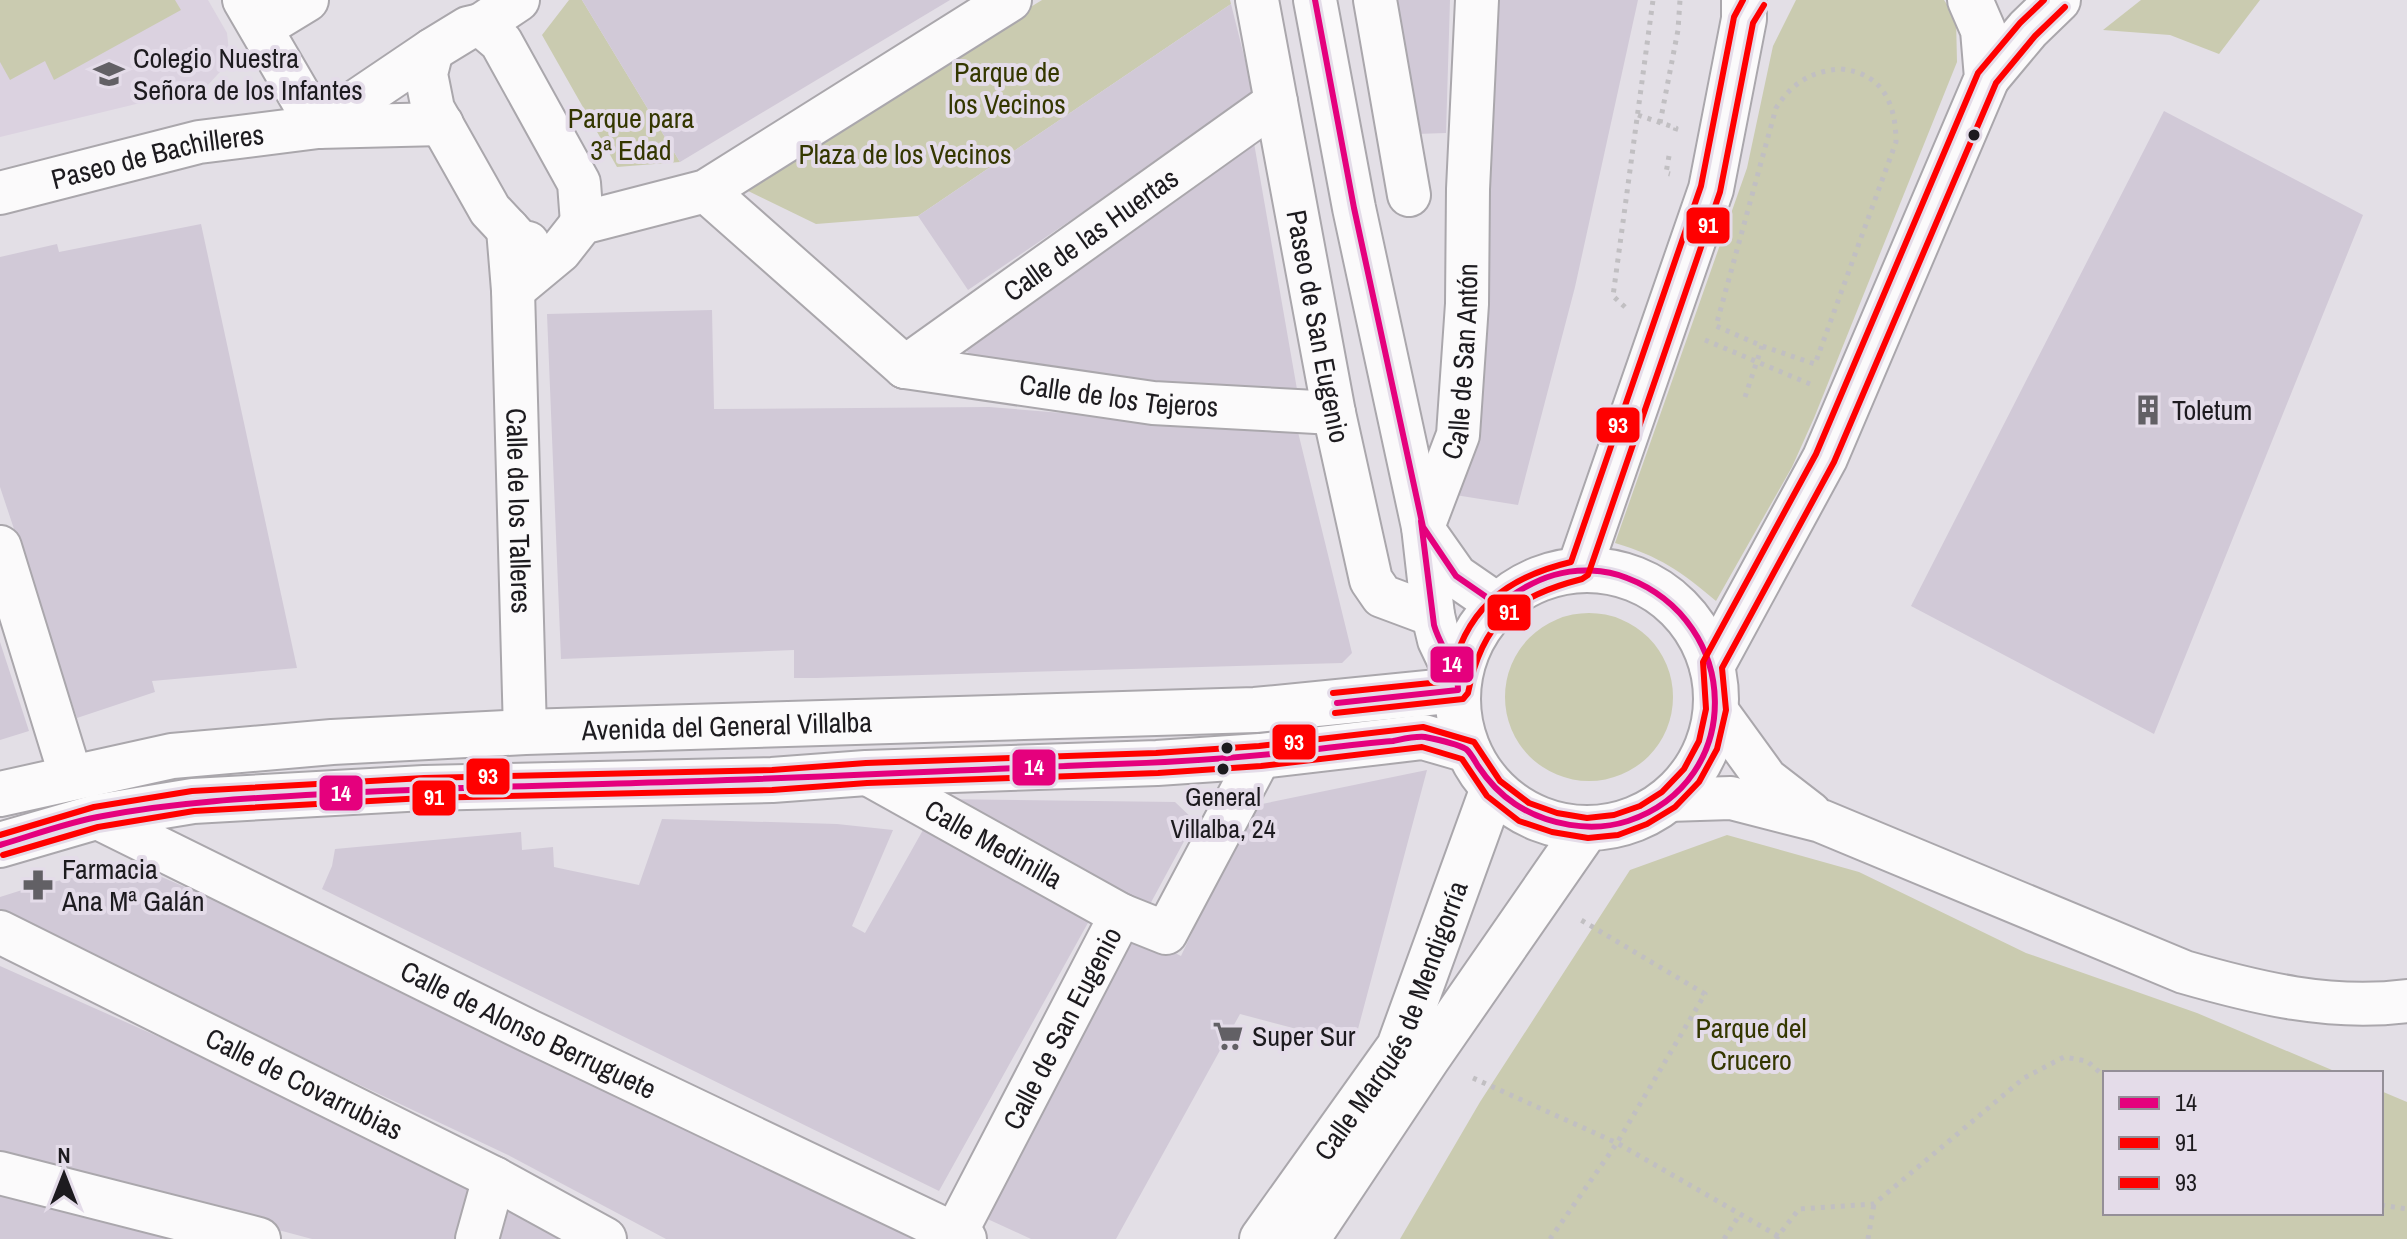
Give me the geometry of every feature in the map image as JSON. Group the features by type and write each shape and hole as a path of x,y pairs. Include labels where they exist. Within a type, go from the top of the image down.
{"main road":[{"path":"1970,0 1983,30 1987,78"},
{"path":"1712,666 1825,458 1987,78 2028,29 2058,0"},
{"path":"1579,570 1711,189 1748,6"},
{"path":"1579,570 1623,575 1644,583 1663,594 1694,625 1712,666 1716,710 1708,744 1692,775 1668,800 1644,815 1616,825 1587,828 1555,823 1524,812 1493,788 1468,750 1461,731 1458,686 1466,653 1479,627 1498,605 1535,581 1579,570"},
{"name":"Avenida del General Villalba","path":"0,794 172,756 332,742 525,732 1255,710 1458,686"},
{"name":"Avenida del General Villalba","path":"0,845 96,817 193,801 424,788 772,780 1260,756 1423,737 1468,750"},
{"name":"Calle Marqués de Mendigorría","path":"1262,1239 1399,1047 1493,788"},
{"name":"Calle Marqués de Mendigorría","path":"1307,1239 1587,828"}],"street":[{"path":"307,0 252,14 318,127"},
{"path":"518,0 477,18 432,50 426,74 433,109 490,210 519,241 574,219 632,210 706,191 1010,0"},
{"name":"Paseo de San Eugenio","path":"1257,0 1334,413 1371,580 1382,596 1433,615"},
{"name":"Paseo de San Eugenio","path":"1315,0 1354,208 1423,527 1433,615 1439,640 1458,686"},
{"path":"1375,0 1409,195"},
{"name":"Calle de San Antón","path":"1423,527 1458,435 1467,304 1468,189 1477,0"},
{"path":"477,18 501,42 574,219"},
{"name":"Paseo de Bachilleres","path":"318,127 432,50"},
{"name":"Calle de las Huertas","path":"905,367 1276,102"},
{"name":"Paseo de Bachilleres","path":"0,193 199,142 318,127 442,124"},
{"path":"1354,208 1409,195 1468,189"},
{"path":"706,191 905,367"},
{"path":"513,290 574,219"},
{"name":"Calle de los Talleres","path":"508,229 513,290 525,732"},
{"name":"Calle de los Tejeros","path":"905,367 1153,403 1334,413"},
{"name":"Paseo de San Eugenio","path":"1423,527 1456,576 1498,605"},
{"path":"0,547 71,777"},
{"path":"1716,710 1766,779 1821,821"},
{"name":"Calle de San Eugenio","path":"960,1236 1121,915 1166,933 1260,756"},
{"name":"Calle Medinilla","path":"866,773 1121,915"},
{"path":"1668,800 1731,798 1821,821 2184,972 2244,989 2315,1002 2407,1001"},
{"name":"Calle de Alonso Berruguete","path":"96,817 529,1031 960,1236"},
{"name":"Calle de Covarrubias","path":"0,932 494,1178 605,1239"},
{"path":"0,1173 259,1239"},
{"path":"477,1239 494,1178"}],"path":[{"path":"1629,311 1613,296 1653,0"},
{"path":"1660,123 1678,30 1680,0"},
{"path":"1830,70 1855,71 1877,83 1892,109 1896,132 1894,153 1815,364 1762,346 1716,326 1776,108 1786,93 1807,76 1830,70"},
{"path":"1638,115 1676,128 1666,173 1676,176"},
{"path":"1703,339 1822,388"},
{"path":"1745,397 1762,346"},
{"path":"1550,1239 1617,1143 1705,994 1581,920"},
{"path":"1473,1078 1617,1143 1779,1238 1799,1209 1874,1204 2024,1078 2064,1057 2087,1061 2103,1075"},
{"path":"1868,1239 1874,1204"},
{"path":"2383,1205 2407,1209"},
{"path":"1724,1239 1740,1214"}],"shaded area":[{"name":"Colegio Nuestra Señora de los Infantes","path":"0,0 208,0 227,33 230,61 206,87 0,137"}],"green space":[{"path":"0,0 175,0 181,10 54,80 45,61 10,80 0,62"},
{"name":"Parque para 3ª Edad","path":"569,0 582,0 680,162 617,167 542,35"},
{"path":"1042,0 1230,0 1231,4 918,216 816,224 740,187"},
{"path":"1796,0 1944,0 1956,18 1957,62 1814,418 1792,467 1716,601 1669,566 1645,553 1615,543 1747,168 1773,46"},
{"path":"2141,0 2260,0 2219,54 2170,35 2103,30"},
{"path":"1589,613 1621,619 1649,637 1667,665 1673,697 1667,729 1649,757 1621,775 1589,781 1557,775 1529,757 1511,729 1505,697 1511,665 1529,637 1557,619"},
{"name":"Parque del Crucero","path":"1727,835 1859,872 2026,953 2197,1013 2334,1071 2103,1071 2103,1215 2383,1215 2383,1092 2407,1102 2407,1239 1400,1239 1480,1102 1630,870"}],"building":[{"path":"582,0 950,0 680,162"},
{"path":"1396,0 1450,0 1446,133 1416,134"},
{"path":"1491,0 1638,0 1575,287 1518,505 1449,494"},
{"path":"1231,4 1254,96 968,290 918,216"},
{"name":"Toletum","path":"2164,111 2363,215 2154,734 1911,606"},
{"path":"1254,143 1298,395 982,363 957,344"},
{"path":"201,224 297,668 152,681 155,692 77,718 0,487 0,257 57,244 59,252"},
{"path":"712,310 714,409 989,407 1298,432 1352,653 1342,663 816,678 794,678 794,650 561,659 547,314"},
{"path":"0,642 29,731 0,740"},
{"path":"1427,770 1354,1044 1240,1014 1116,1239 1031,1239 981,1216 1134,933 1181,956 1252,806"},
{"path":"934,799 1175,802 1195,821 1148,908"},
{"path":"662,819 837,824 893,830 852,926 865,933 923,830 1089,921 939,1191 322,889 332,866 335,849 521,832 522,850 553,847 554,867 639,885"},
{"path":"134,865 280,928 913,1239 666,1239 508,1155 0,915 0,897 38,885"},
{"path":"0,966 482,1181 465,1239 312,1239 0,1156"},
{"path":"0,1190 201,1239 0,1239"},
{"path":"514,1194 595,1239 500,1239"}],"transit line":[{"name":"14","path":"0,845 103,816 242,799 403,790 1167,762 1421,737 1466,749 1504,796 1528,811 1555,822 1584,826 1614,825 1667,801 1694,772 1710,738 1715,701 1709,664 1692,629 1665,599 1627,578 1600,571 1572,571 1546,578 1498,605 1456,576 1423,527 1354,208 1315,0"},
{"name":"93","path":"1333,693 1450,681 1465,635 1490,601 1526,578 1571,562 1701,186 1734,17 1743,0"},
{"name":"93","path":"0,835 94,807 192,791 424,778 772,770 866,763 1156,753 1259,746 1423,727 1474,742 1500,781 1529,803 1557,813 1587,818 1614,815 1640,806 1662,792 1684,769 1699,741 1706,709 1703,662 1816,454 1978,73 2044,0"},
{"name":"91","path":"1335,713 1463,699 1468,693 1482,648 1504,616 1537,594 1588,575 1720,192 1753,23 1764,5"},
{"name":"91","path":"3,855 98,827 194,811 424,798 772,790 867,783 1158,773 1261,766 1422,747 1462,759 1487,796 1519,821 1552,832 1588,838 1618,835 1647,824 1675,807 1699,782 1717,749 1726,710 1722,668 1834,462 1996,83 2035,36 2065,7"},
{"name":"14","path":"1337,703 1458,690 1455,673 1434,625 1421,521"}],"place":[{"name":"Colegio Nuestra Señora de los Infantes","path":"109,74"},
{"name":"Toletum","path":"2148,410"},
{"name":"General Villalba, 24","path":"1223,769"},
{"name":"Farmacia Ana Mª Galán","path":"38,885"},
{"name":"Super Sur","path":"1228,1036"}],"park label":[{"name":"Parque de los Vecinos","path":"1007,88"},
{"name":"Plaza de los Vecinos","path":"905,154"}]}
